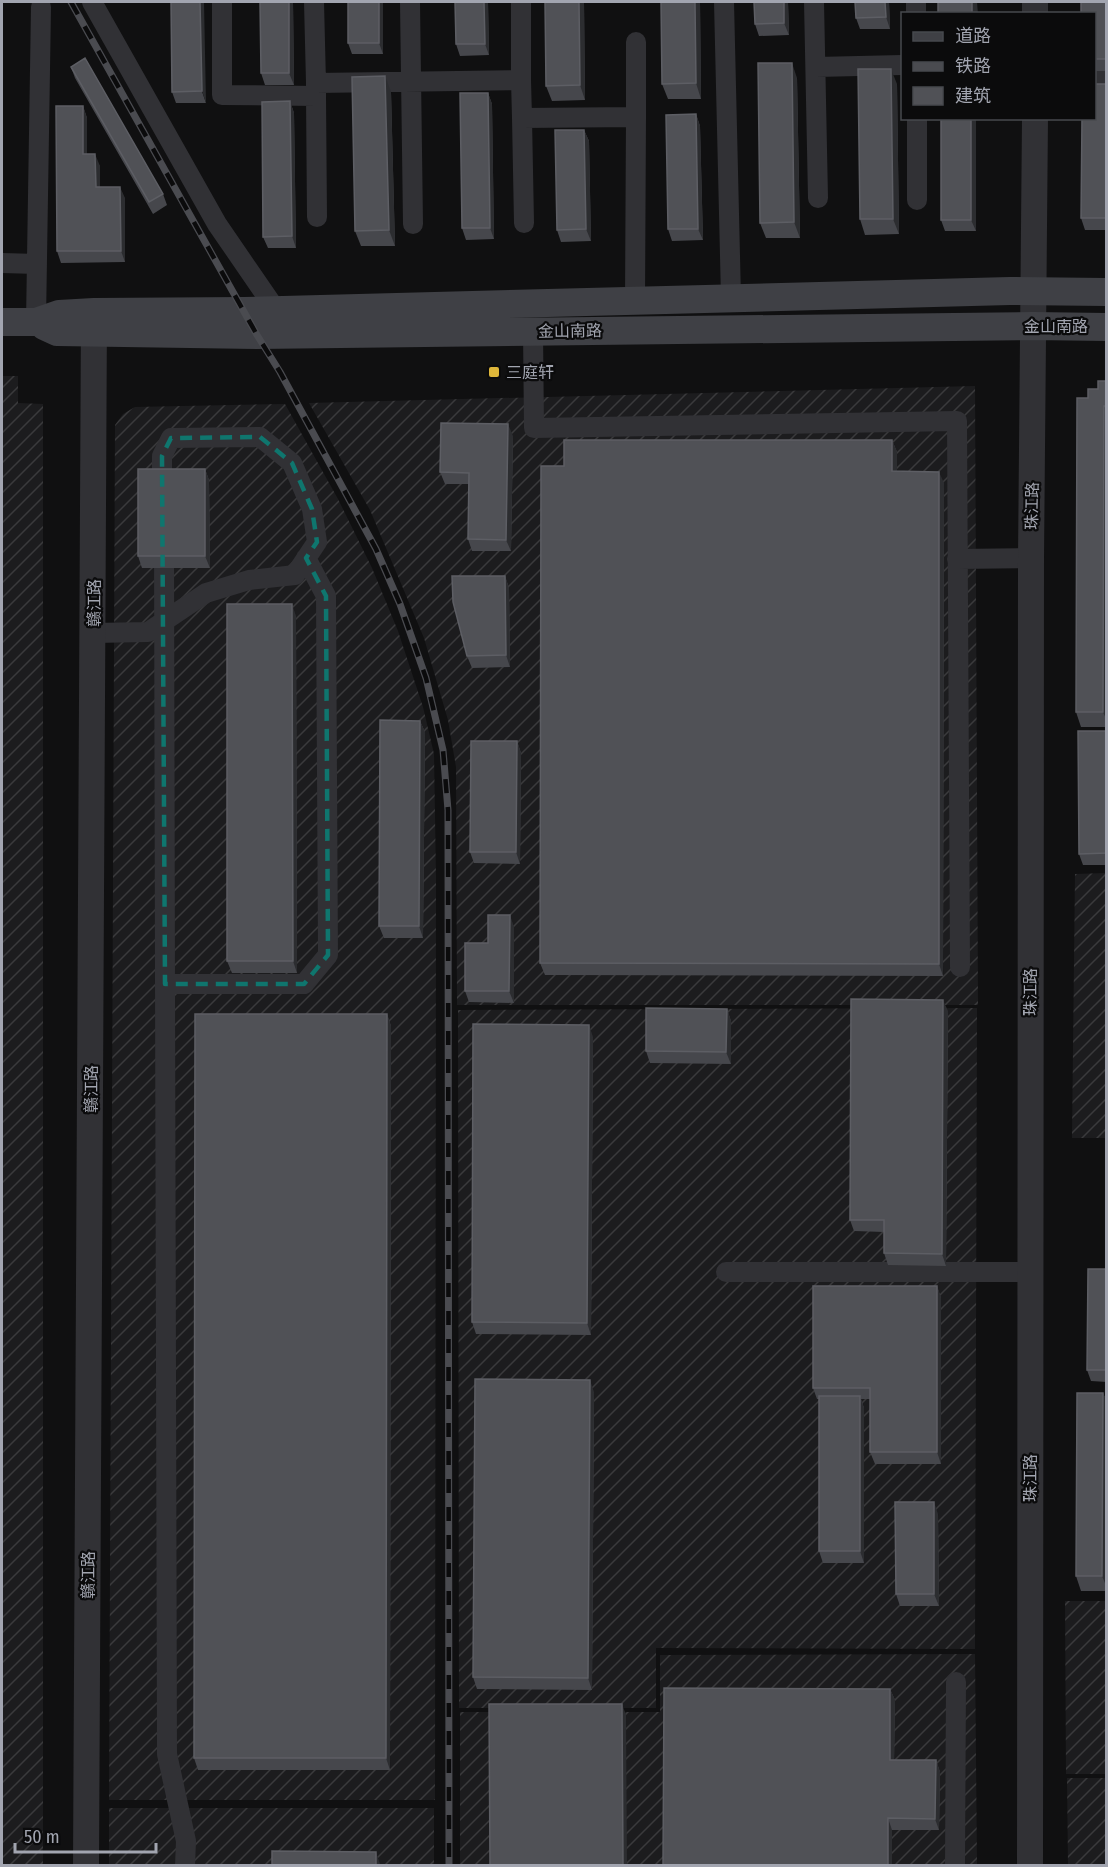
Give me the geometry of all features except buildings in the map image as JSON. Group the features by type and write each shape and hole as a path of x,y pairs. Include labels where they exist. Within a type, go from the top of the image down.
{"main road":[{"name":"金山南路","path":"2,322 36,322 57,332 94,322 276,310 731,298 1107,292"},
{"name":"金山南路","path":"94,322 257,334 1107,327"}],"street":[{"path":"92,2 217,224 276,310"},
{"path":"222,2 222,95 411,81 521,80"},
{"path":"314,2 317,217"},
{"path":"410,2 413,224"},
{"path":"521,2 524,223"},
{"path":"724,2 731,298"},
{"path":"814,2 818,198"},
{"path":"36,322 41,8"},
{"path":"635,301 636,42"},
{"path":"816,67 901,65"},
{"path":"522,118 636,117"},
{"path":"917,120 917,200"},
{"name":"珠江路","path":"1030,1866 1031,558 1035,120"},
{"path":"2,263 37,264"},
{"name":"赣江路","path":"86,1866 94,322"},
{"path":"533,331 534,428 957,421 960,967"},
{"path":"93,633 148,632 165,620 206,593 249,580 295,575 317,543 312,509 292,463 260,437 171,438 162,456 165,620 167,1754 186,1841 185,1866"},
{"path":"165,984 304,984 328,955 326,596 306,558"},
{"path":"957,559 1031,558"},
{"path":"726,1272 1030,1272"},
{"path":"955,1866 956,1682"}],"highlighted area":[{"path":"260,437 292,463 312,509 317,542 306,558 326,596 328,955 304,984 165,984 162,456 171,438"}],"shaded area":[{"path":"2,376 18,376 18,403 43,404 43,1866 2,1865"},
{"path":"975,386 978,1005 457,1005 456,767 448,720 424,638 370,510 309,403"},
{"path":"285,404 338,499 372,568 398,631 423,707 434,754 436,877 435,1800 109,1800 115,425 123,414 135,407"},
{"path":"1106,873 1106,1138 1072,1138 1075,874"},
{"path":"977,1008 975,1649 656,1648 656,1708 459,1708 458,1010"},
{"path":"1065,1601 1106,1601 1106,1774 1066,1774"},
{"path":"975,1654 977,1865 460,1865 460,1712 660,1712 660,1655"},
{"path":"1067,1778 1106,1778 1106,1865 1068,1865"},
{"path":"109,1808 434,1808 434,1865 109,1866"}],"railway":[{"path":"71,2 257,335 280,372 376,549 400,604 426,678 443,750 448,810 449,1866"}],"place":[{"name":"三庭轩","path":"494,372"}]}
